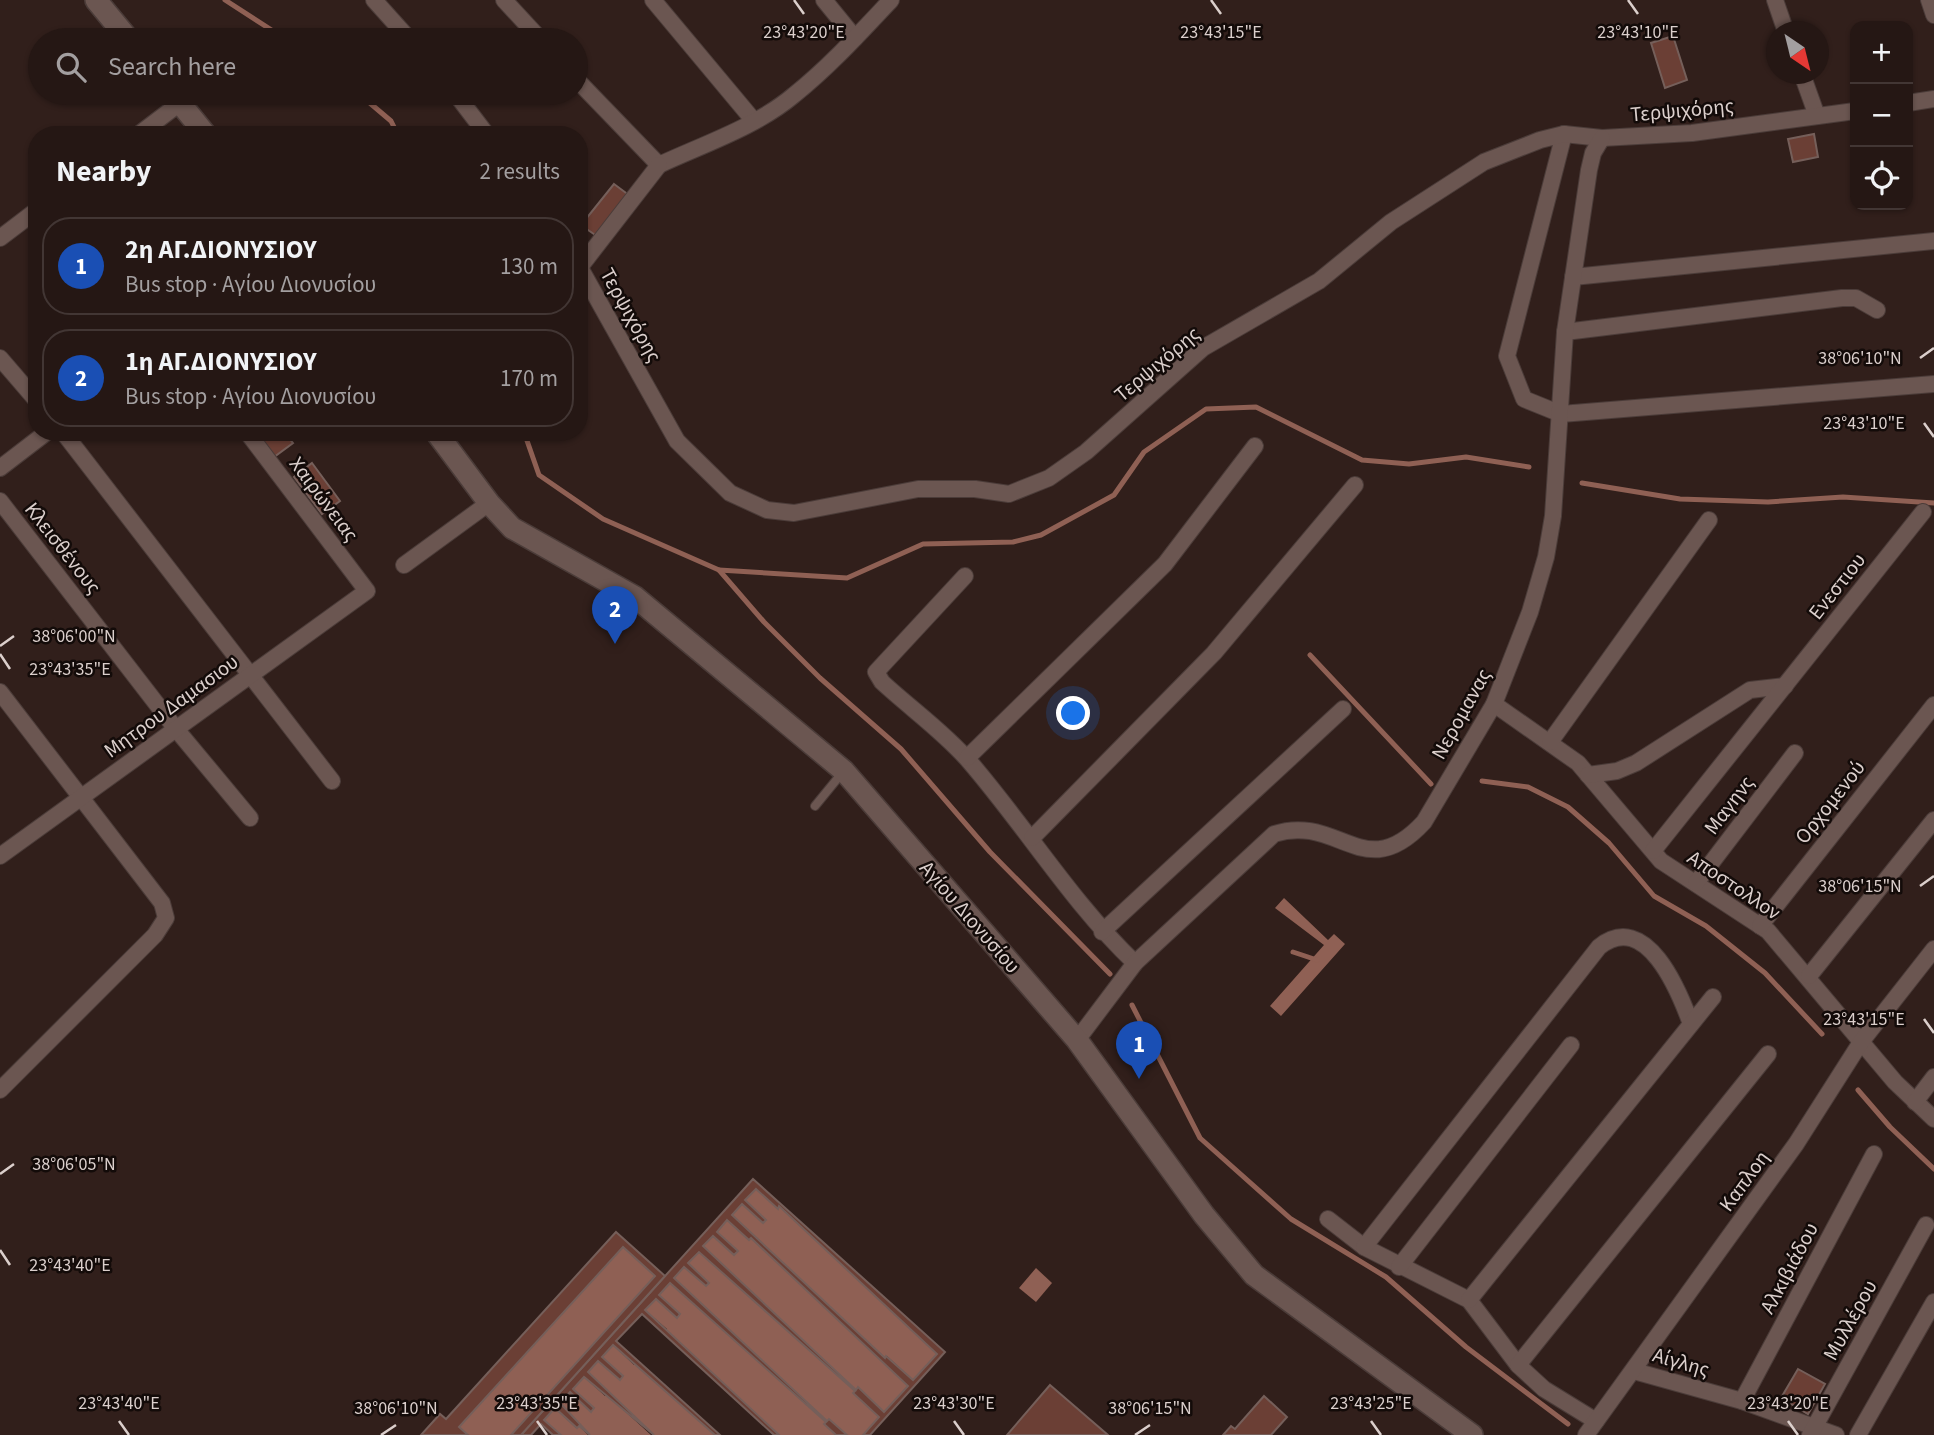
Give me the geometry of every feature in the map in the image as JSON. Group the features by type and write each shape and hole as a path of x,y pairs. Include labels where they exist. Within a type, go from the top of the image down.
{"street":[{"path":"96,0 119,28"},
{"path":"374,0 399,28"},
{"path":"504,0 530,28"},
{"path":"653,0 754,121"},
{"path":"824,0 855,38"},
{"path":"588,256 659,165 754,121 793,97 891,0"},
{"path":"1775,0 1782,21"},
{"path":"1929,0 1934,15"},
{"path":"1806,84 1817,116"},
{"path":"588,91 659,165"},
{"path":"1913,102 1934,99"},
{"path":"147,126 169,105"},
{"path":"182,105 199,126"},
{"path":"464,105 480,126"},
{"name":"Τερψιχόρης","path":"588,280 677,440 730,494 767,510 794,513 820,511 918,489 975,489 1009,494 1049,478 1086,452 1203,348 1319,281 1391,222 1457,177 1503,154 1564,134 1602,138 1692,133 1850,112"},
{"path":"1564,134 1507,356 1524,399 1560,414 1934,384"},
{"name":"Νερομανας","path":"1077,1040 1135,963 1274,834 1289,829 1306,829 1364,850 1381,850 1396,846 1410,836 1424,822 1494,704 1525,625 1546,557 1553,516 1564,332 1589,170 1593,153 1602,138"},
{"path":"0,237 28,217"},
{"path":"1573,277 1934,241"},
{"path":"1564,332 1842,298 1856,298 1877,310"},
{"path":"0,358 28,391"},
{"path":"0,468 35,441"},
{"path":"70,441 332,781"},
{"name":"Χαιρώνειας","path":"254,441 367,591"},
{"name":"Αγίου Διονυσίου","path":"443,441 489,503 512,528 538,545 635,597 844,771 1077,1040 1204,1215 1254,1275 1472,1435"},
{"path":"967,758 1165,564 1255,446"},
{"path":"1032,838 1214,653 1355,485"},
{"name":"Κλεισθένους","path":"0,501 176,729 250,818"},
{"path":"404,565 489,503"},
{"name":"Ενεστιου","path":"1653,851 1923,512"},
{"path":"1550,742 1709,520"},
{"path":"965,576 876,672 882,682 967,758 1032,838 1102,932 1135,963"},
{"name":"Μητρου Δαμασιου","path":"0,856 367,591"},
{"path":"1588,775 1617,771 1636,764 1751,690 1785,686"},
{"path":"0,692 79,799 162,903 166,918 155,935 3,1081"},
{"name":"Αποστολλον","path":"1494,704 1550,742 1588,775 1661,861 1760,926 1809,976 1861,1042 1934,1119"},
{"name":"Ορχομενού","path":"1760,926 1934,705"},
{"path":"1102,932 1343,709"},
{"name":"Μαγηνς","path":"1696,883 1795,753"},
{"path":"1809,976 1934,820"},
{"path":"1364,1247 1599,947 1609,939 1622,937 1638,942 1655,954 1677,988 1691,1024"},
{"name":"Καπλοη","path":"1591,1428 1796,1144 1861,1042 1934,949"},
{"path":"1469,1300 1713,997"},
{"path":"1399,1267 1571,1045"},
{"path":"1518,1365 1768,1054"},
{"path":"1915,1102 1934,1077"},
{"name":"Αλκιβιάδου","path":"1742,1401 1874,1154"},
{"path":"1328,1219 1364,1247 1469,1300 1518,1365 1591,1428"},
{"name":"Μυλλέρου","path":"1812,1431 1926,1224"},
{"path":"1858,1435 1934,1302"},
{"name":"Αίγλης","path":"1634,1371 1742,1401 1812,1431 1836,1435"}],"lane":[{"path":"815,806 844,771"}],"shaded area":[{"path":"1284,898 1328,940 1334,934 1345,944 1281,1016 1270,1006 1324,945 1275,908"},
{"path":"756,1189 779,1206 937,1354 913,1380 887,1356 885,1358 732,1215 742,1204 763,1223 766,1220 745,1200"},
{"path":"727,1220 749,1240 751,1238 908,1386 884,1412 858,1388 856,1390 703,1246 713,1236 734,1255 737,1252 717,1232"},
{"path":"623,1247 655,1276 511,1435 468,1435 459,1427"},
{"path":"699,1252 855,1391 853,1393 879,1417 863,1435 847,1435 829,1419 827,1421 674,1278 684,1267 706,1286 708,1282 688,1263"},
{"path":"1036,1268 1052,1283 1036,1302 1019,1288"},
{"path":"670,1283 826,1422 824,1424 836,1435 779,1435 645,1310 656,1299 677,1317 680,1314 659,1295"},
{"path":"613,1345 715,1435 654,1435 588,1372 598,1361 620,1380 623,1376 602,1357"},
{"path":"584,1377 651,1435 590,1435 560,1403 570,1392 591,1411 594,1408 573,1389"},
{"path":"555,1408 576,1428 579,1426 588,1435 561,1435 544,1420"}],"building":[{"path":"1673,36 1687,80 1665,88 1651,43"},
{"path":"1814,134 1818,157 1793,162 1788,139"},
{"path":"614,184 630,196 598,237 588,230 588,216"},
{"path":"262,441 291,441 293,443 274,457"},
{"path":"312,463 340,501 322,514 294,477"},
{"path":"753,1179 945,1352 870,1435 863,1435 879,1417 853,1393 855,1391 699,1252 688,1263 709,1283 706,1286 684,1267 674,1278 827,1421 829,1419 847,1435 836,1435 824,1424 826,1422 670,1283 659,1295 680,1314 677,1318 656,1299 645,1310 779,1435 774,1435 642,1314 616,1341 720,1435 715,1435 613,1345 602,1357 623,1376 620,1380 598,1361 588,1372 654,1435 584,1377 573,1389 594,1408 591,1412 570,1392 560,1403 590,1435 579,1426 577,1428 555,1408 544,1420 561,1435 553,1435 541,1424 531,1435 521,1435","holes":["756,1189 778,1209 779,1206 937,1354 913,1380 886,1356 885,1358 732,1215 742,1204 763,1223 766,1220 745,1200","727,1220 749,1240 751,1238 908,1386 884,1412 858,1387 856,1390 703,1246 713,1236 734,1255 738,1251 717,1232"]},
{"path":"616,1232 665,1276 521,1435 511,1435 655,1276 623,1247 459,1427 468,1435 421,1435 440,1414 446,1419"},
{"path":"1798,1369 1825,1384 1808,1414 1781,1398"},
{"path":"1050,1385 1108,1435 1007,1435"},
{"path":"1264,1396 1287,1417 1271,1435 1223,1435 1231,1426 1235,1429"}],"waterway":[{"path":"225,0 268,28"},
{"path":"372,105 394,126"},
{"path":"719,570 847,578 923,544 1013,542 1041,535 1114,495 1144,452 1206,409 1256,407 1362,460 1409,464 1466,457 1529,467"},
{"path":"527,441 539,475 603,519 719,570 764,622 820,678 901,749 990,852 1110,974"},
{"path":"1582,483 1680,499 1768,502 1843,497 1934,503"},
{"path":"1310,655 1431,784"},
{"path":"1482,781 1528,787 1568,807 1609,843 1654,896 1706,926 1765,973 1822,1034"},
{"path":"1293,952 1317,960"},
{"path":"1132,1005 1200,1138 1291,1219 1386,1277 1466,1347 1568,1424"},
{"path":"1858,1090 1890,1127 1934,1169"}],"place":[{"name":"1η ΑΓ.ΔΙΟΝΥΣΙΟΥ","path":"615,644"},
{"name":"2η ΑΓ.ΔΙΟΝΥΣΙΟΥ","path":"1139,1079"}]}
